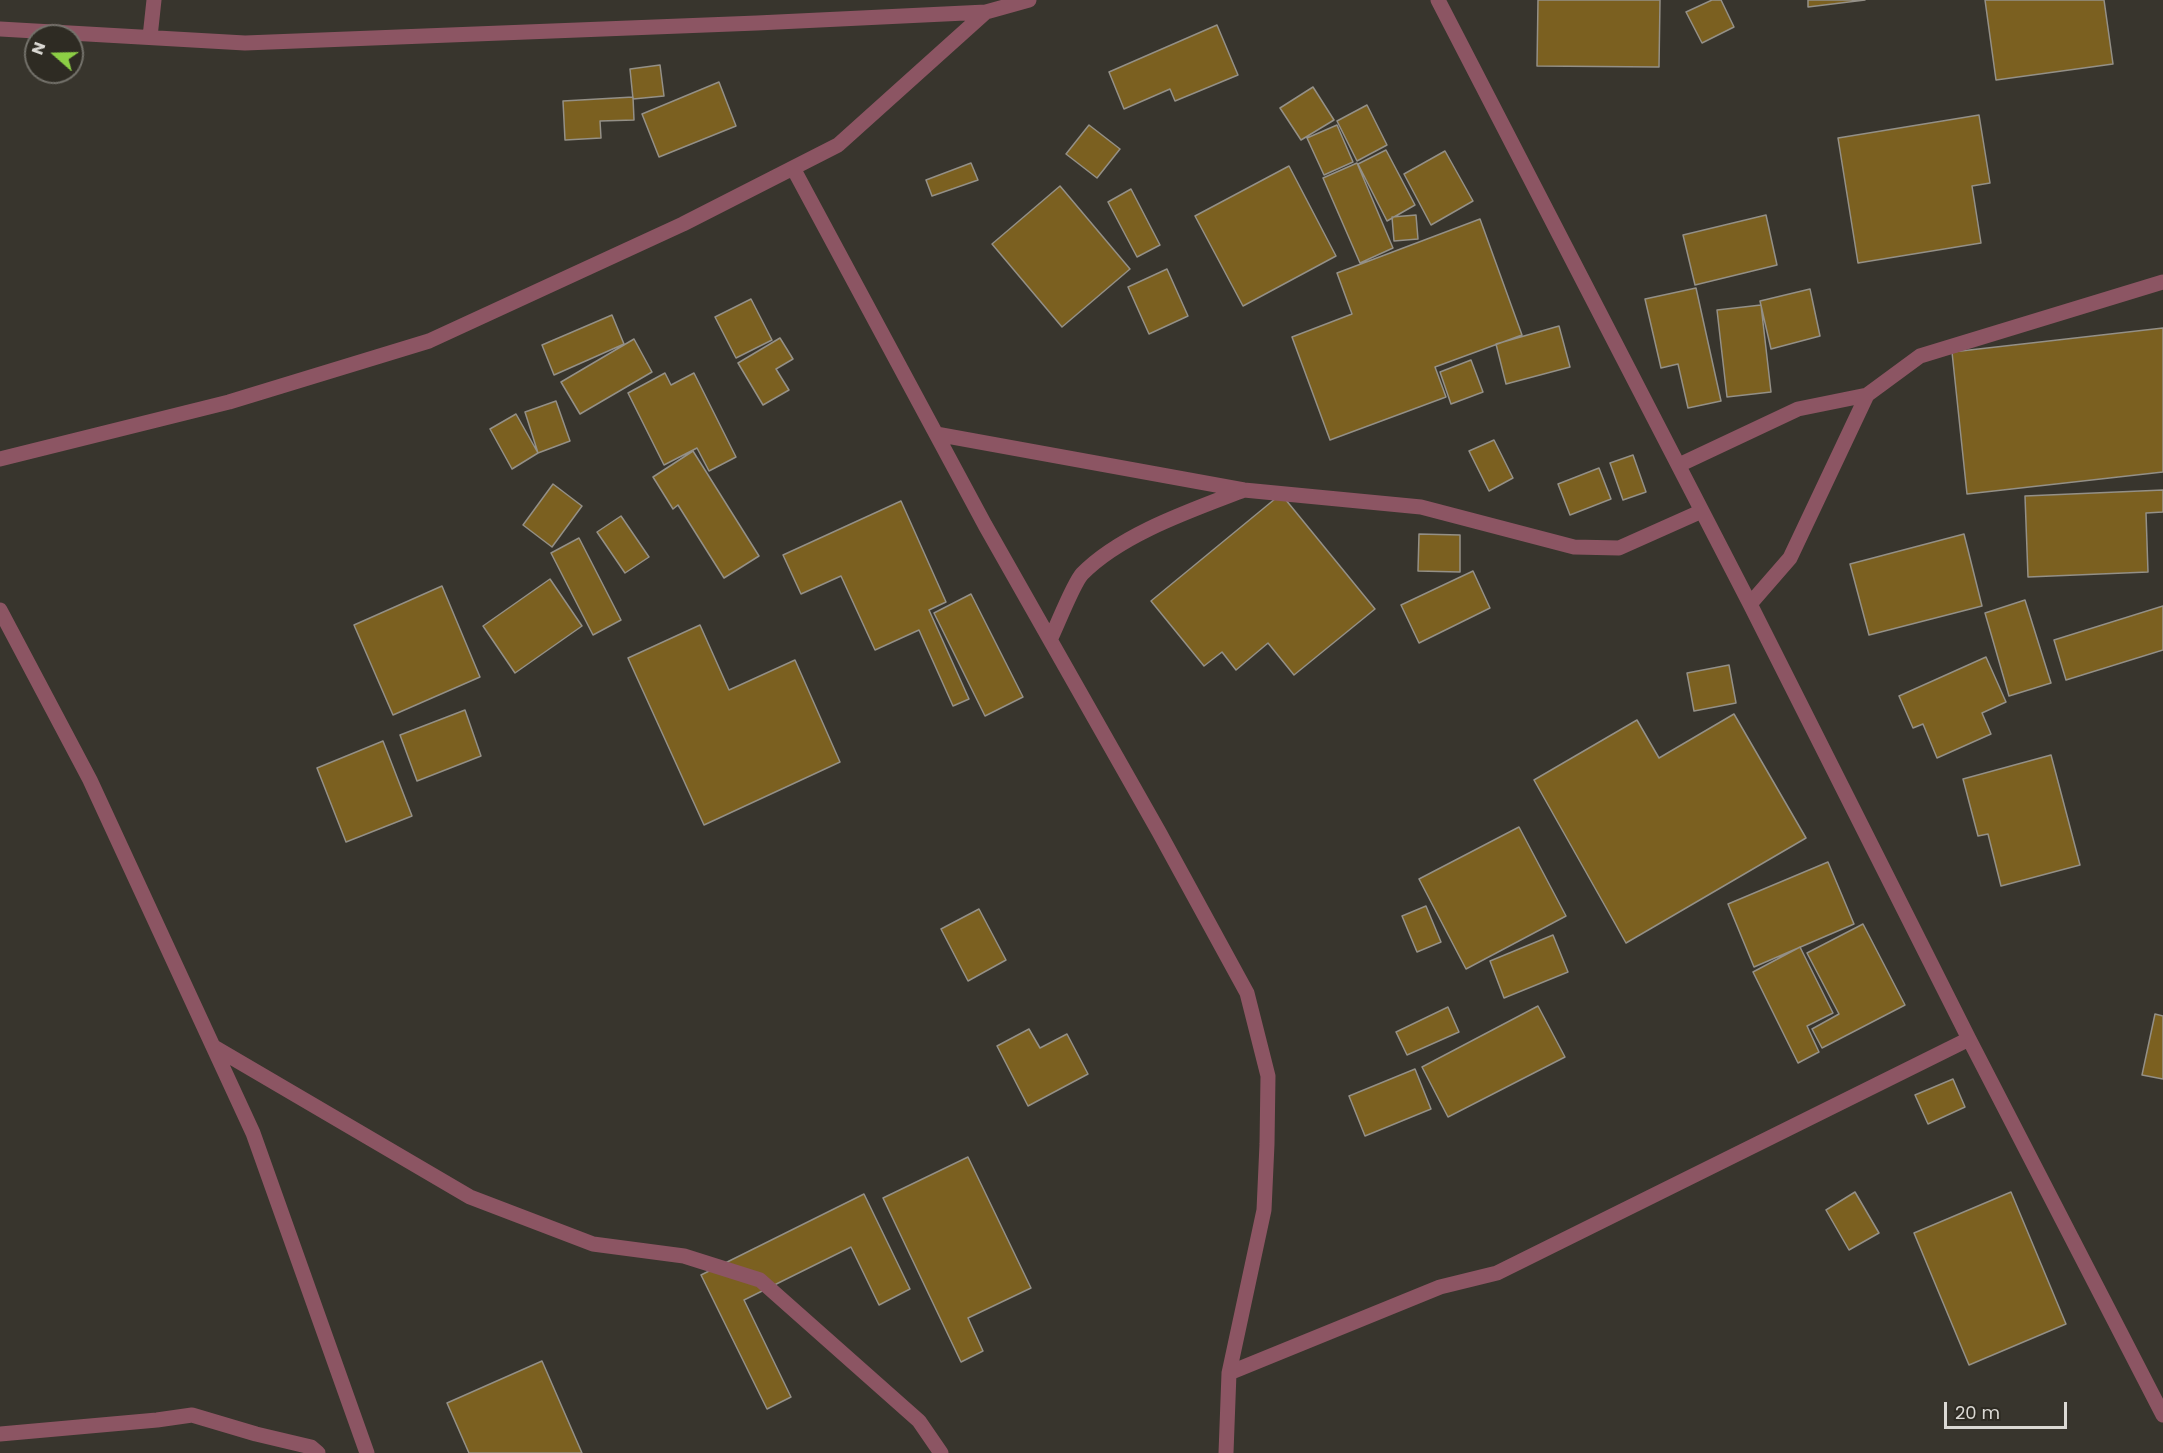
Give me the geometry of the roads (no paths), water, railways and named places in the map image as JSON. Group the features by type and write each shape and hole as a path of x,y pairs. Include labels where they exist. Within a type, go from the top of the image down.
{"street":[{"path":"150,37 154,0"},
{"path":"0,29 245,43 986,12 1029,0"},
{"path":"1438,0 1750,604 1969,1039 2163,1415"},
{"path":"0,459 230,402 429,341 683,224 838,145 986,12"},
{"path":"793,168 936,434 1159,832 1246,993 1268,1076 1264,1210 1229,1372 1226,1453"},
{"path":"1678,465 1798,409 1867,395 1920,356 2163,282"},
{"path":"1750,604 1790,558 1867,395"},
{"path":"936,434 1244,490 1421,507 1574,547 1619,548 1702,511"},
{"path":"1050,640 1080,576 1115,547 1182,514 1244,490"},
{"path":"0,610 90,780 253,1133 367,1453"},
{"path":"1229,1372 1440,1287 1497,1273 1969,1039"},
{"path":"213,1047 470,1197 592,1244 684,1256 760,1280 919,1421 941,1453"},
{"path":"0,1434 192,1416 311,1447 318,1453"}]}
